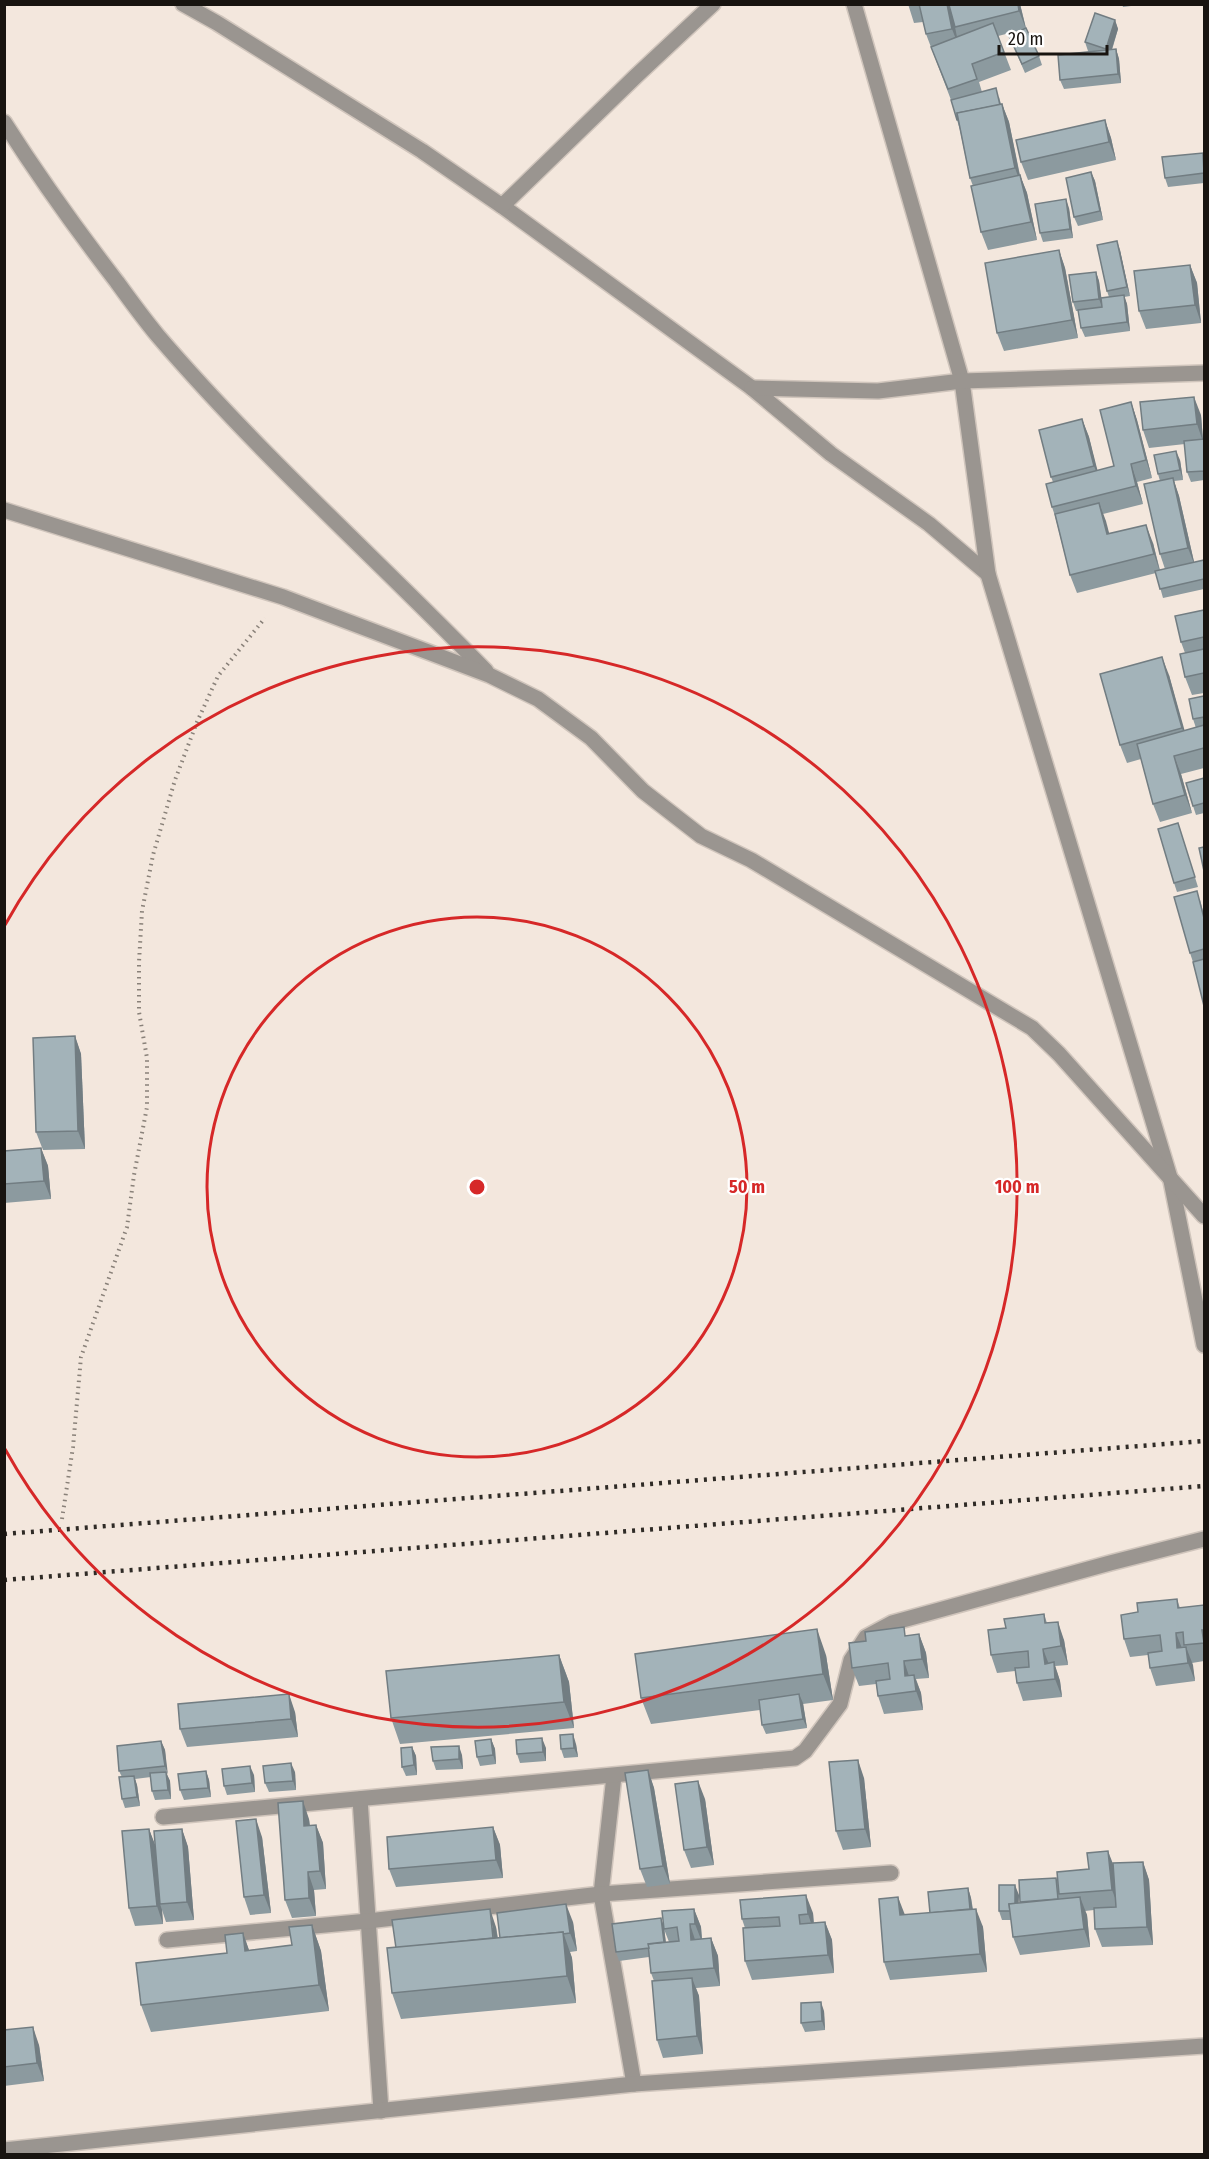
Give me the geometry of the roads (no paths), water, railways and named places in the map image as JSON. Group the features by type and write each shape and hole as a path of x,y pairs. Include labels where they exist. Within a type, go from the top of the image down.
{"street":[{"path":"183,4 422,151 502,206 752,388 831,454 928,524 988,574"},
{"path":"502,206 713,4"},
{"path":"854,4 962,381 988,574 1172,1181 1204,1345"},
{"path":"4,122 39,176 158,335 258,446 423,606 489,675"},
{"path":"752,388 878,392 962,381 1204,373"},
{"path":"4,510 283,597 489,675 538,699 591,738 643,791 701,836 751,860 1032,1028 1059,1054 1204,1216"},
{"path":"163,1817 795,1758 805,1751 840,1704 851,1660 866,1636 892,1623 1204,1539"},
{"path":"614,1776 601,1894 634,2084"},
{"path":"360,1800 381,2111"},
{"path":"167,1940 368,1921 601,1894 891,1873"},
{"path":"4,2150 634,2084 1204,2046"}],"railway":[{"path":"4,1534 1204,1441"},
{"path":"4,1580 1204,1486"}]}
